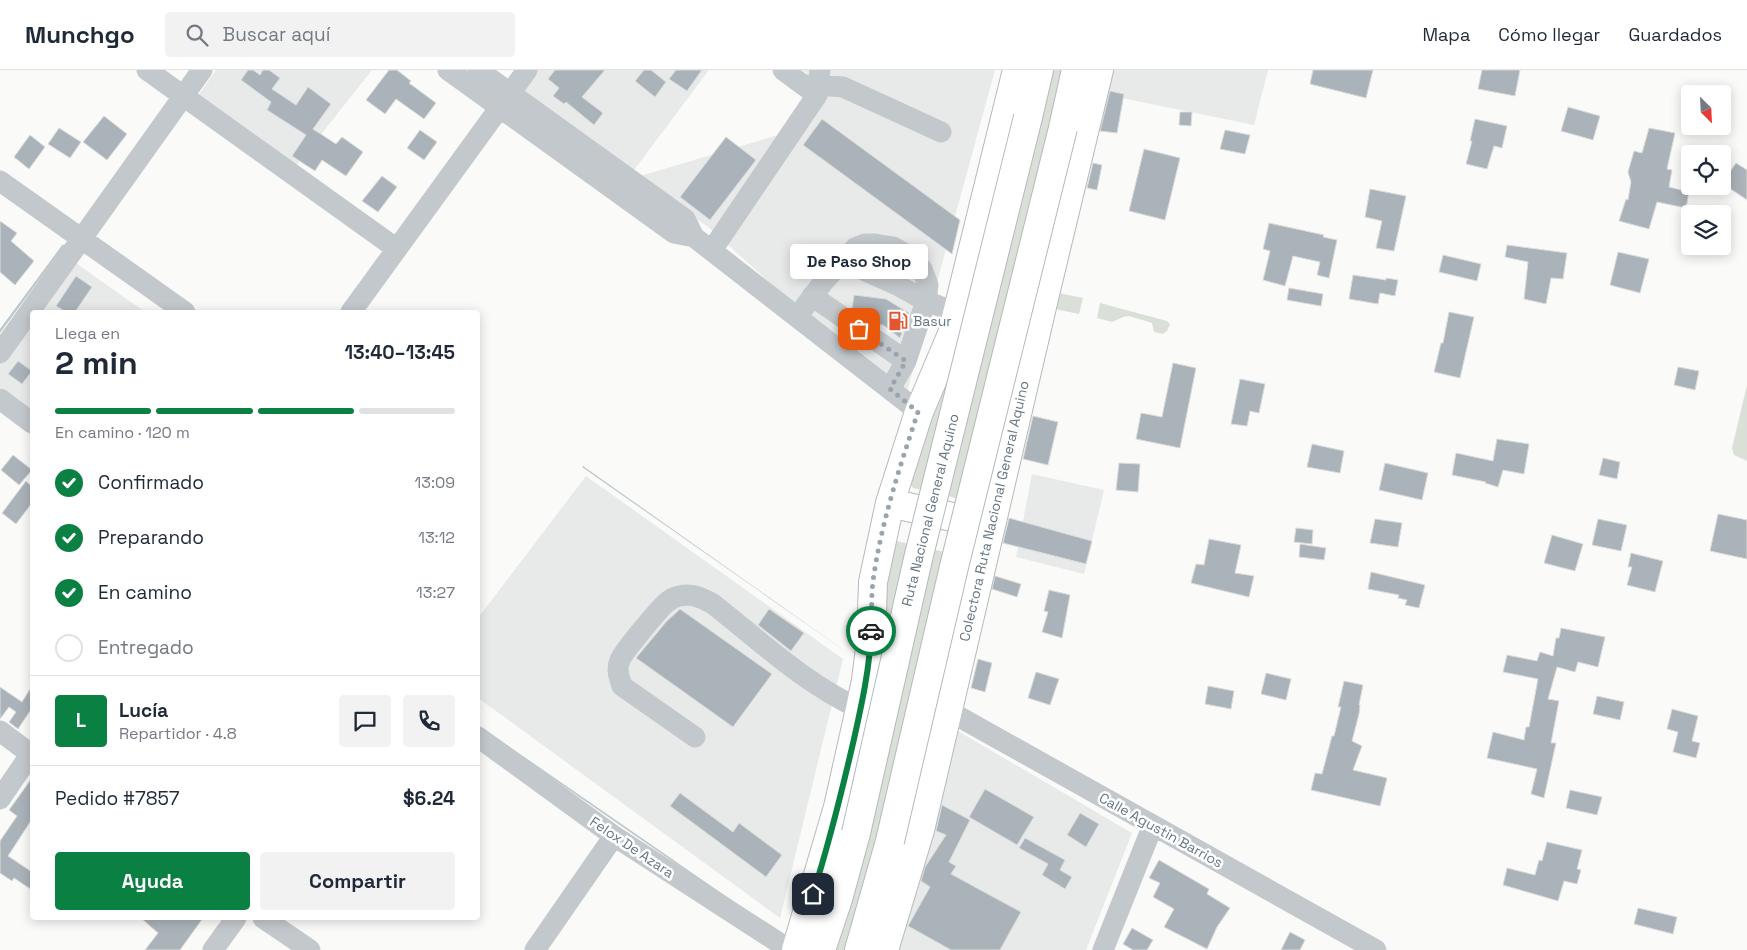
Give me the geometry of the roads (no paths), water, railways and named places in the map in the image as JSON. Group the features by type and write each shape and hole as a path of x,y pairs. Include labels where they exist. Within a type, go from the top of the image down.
{"main road":[{"path":"796,950 834,825 860,709 871,640 873,582 890,502 918,412 952,334 1017,70"},
{"name":"Ruta Nacional General Aquino","path":"821,950 838,899 856,834 922,540 1039,70"},
{"path":"859,950 890,841 954,567 1076,70"},
{"name":"Colectora Ruta Nacional General Aquino","path":"884,950 920,830 1099,70"},
{"path":"890,502 992,526"}],"street":[{"path":"147,70 397,249"},
{"path":"31,310 202,70"},
{"path":"448,70 505,100"},
{"path":"478,70 505,100 674,233 694,237 712,250 918,412"},
{"path":"352,310 527,70"},
{"path":"783,70 819,83 843,87 941,132"},
{"path":"712,250 819,83"},
{"path":"0,181 182,310"},
{"path":"797,317 812,296 855,248 865,244 875,244 893,247 906,254 922,269 928,285 926,300 906,361 890,389"},
{"path":"842,261 957,313"},
{"path":"812,296 906,361"},
{"path":"0,353 30,311"},
{"path":"0,399 30,422"},
{"path":"695,737 622,686 617,672 620,658 666,602 678,596 691,595 701,597 713,604 813,684 860,709"},
{"name":"Calle Agustin Barrios","path":"947,710 1376,950"},
{"path":"0,731 30,752"},
{"name":"Felox De Azara","path":"480,738 614,836 790,950"},
{"path":"0,799 30,756"},
{"path":"1103,950 1153,825"},
{"path":"535,950 614,836"},
{"path":"213,950 235,920"},
{"path":"266,920 310,950"}],"place":[{"name":"Basur","path":"898,321"},
{"name":"De Paso Shop","path":"859,329"}]}
